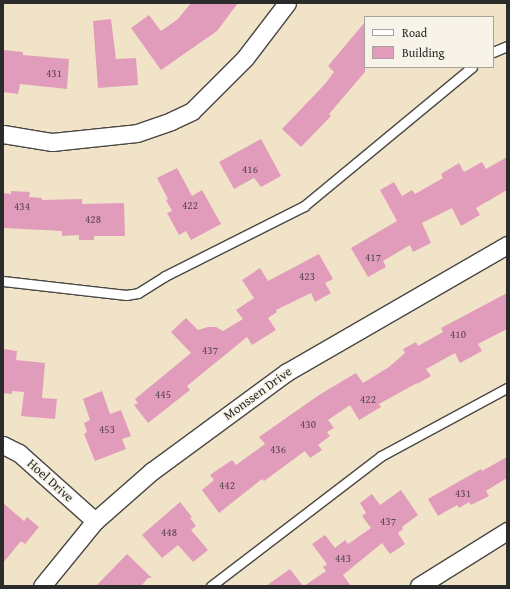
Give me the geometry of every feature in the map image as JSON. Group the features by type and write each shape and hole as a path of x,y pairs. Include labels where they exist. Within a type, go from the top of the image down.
{"street":[{"path":"3,134 52,142 137,133 171,121 192,111 245,58 277,19 287,3"},
{"name":"Monssen Drive","path":"42,586 95,521 152,471 287,372 507,245"},
{"name":"Hoel Drive","path":"3,445 19,453 95,521"},
{"path":"419,586 507,531"}],"lane":[{"path":"494,52 507,46"},
{"path":"3,282 126,295 138,293 165,276 304,206 471,68"},
{"path":"211,586 381,456 507,388"}],"building":[{"path":"191,3 238,3 217,31 161,70 131,28 149,15 161,31 178,19"},
{"path":"111,19 116,59 136,58 138,85 98,88 93,21"},
{"path":"364,23 365,72 329,114 331,116 301,147 282,129 325,84 334,72 328,66"},
{"path":"3,50 23,52 23,55 69,59 67,89 20,84 18,94 3,92"},
{"path":"261,139 281,176 261,187 254,178 234,189 219,162"},
{"path":"507,157 507,190 476,208 480,215 461,226 452,208 422,223 431,243 413,252 410,245 383,261 386,267 368,277 351,248 397,221 380,190 394,182 402,196 412,190 415,194 443,178 441,174 459,163 464,172 482,162 486,169"},
{"path":"177,168 192,196 202,190 221,224 191,240 186,231 179,235 167,213 172,211 166,200 168,199 157,178"},
{"path":"11,191 30,192 29,197 42,198 42,200 82,199 82,204 124,203 125,236 94,236 94,240 79,240 79,235 62,236 62,231 3,228 3,193 11,194"},
{"path":"319,254 333,279 325,283 331,293 315,302 311,293 276,310 277,312 268,318 276,330 252,345 247,337 187,386 190,390 148,423 134,405 138,403 135,399 191,353 171,332 186,318 198,330 208,327 216,327 223,331 243,319 236,310 254,298 242,280 260,268 268,281"},
{"path":"507,293 507,329 478,344 482,351 460,363 455,353 426,369 431,376 379,404 381,407 359,420 350,405 328,420 334,428 327,432 330,436 318,445 322,450 310,458 305,451 264,481 262,479 219,513 202,490 214,480 210,475 232,460 236,465 265,444 259,437 319,395 356,373 363,383 389,367 405,353 403,349 416,342 418,346 443,332 441,328"},
{"path":"3,349 17,351 16,360 45,363 42,398 57,399 55,419 21,416 24,392 12,391 12,394 3,393"},
{"path":"102,391 110,414 121,410 131,436 122,439 126,449 95,461 84,434 87,432 84,423 90,420 83,399"},
{"path":"507,457 507,478 486,491 489,496 471,505 469,502 459,508 457,505 438,516 428,499 481,469 482,471"},
{"path":"401,490 418,515 402,527 403,529 398,533 405,544 390,554 382,543 343,575 351,586 304,586 326,571 323,567 327,564 312,544 325,535 335,548 345,540 348,544 371,528 362,516 366,513 360,503 372,494 380,505"},
{"path":"180,502 192,517 190,518 196,526 191,530 208,550 193,562 178,545 162,558 142,535"},
{"path":"3,503 24,521 27,517 39,527 25,544 21,541 3,563"},
{"path":"127,554 152,578 148,578 141,586 96,586"},
{"path":"290,569 303,586 266,586"}]}
